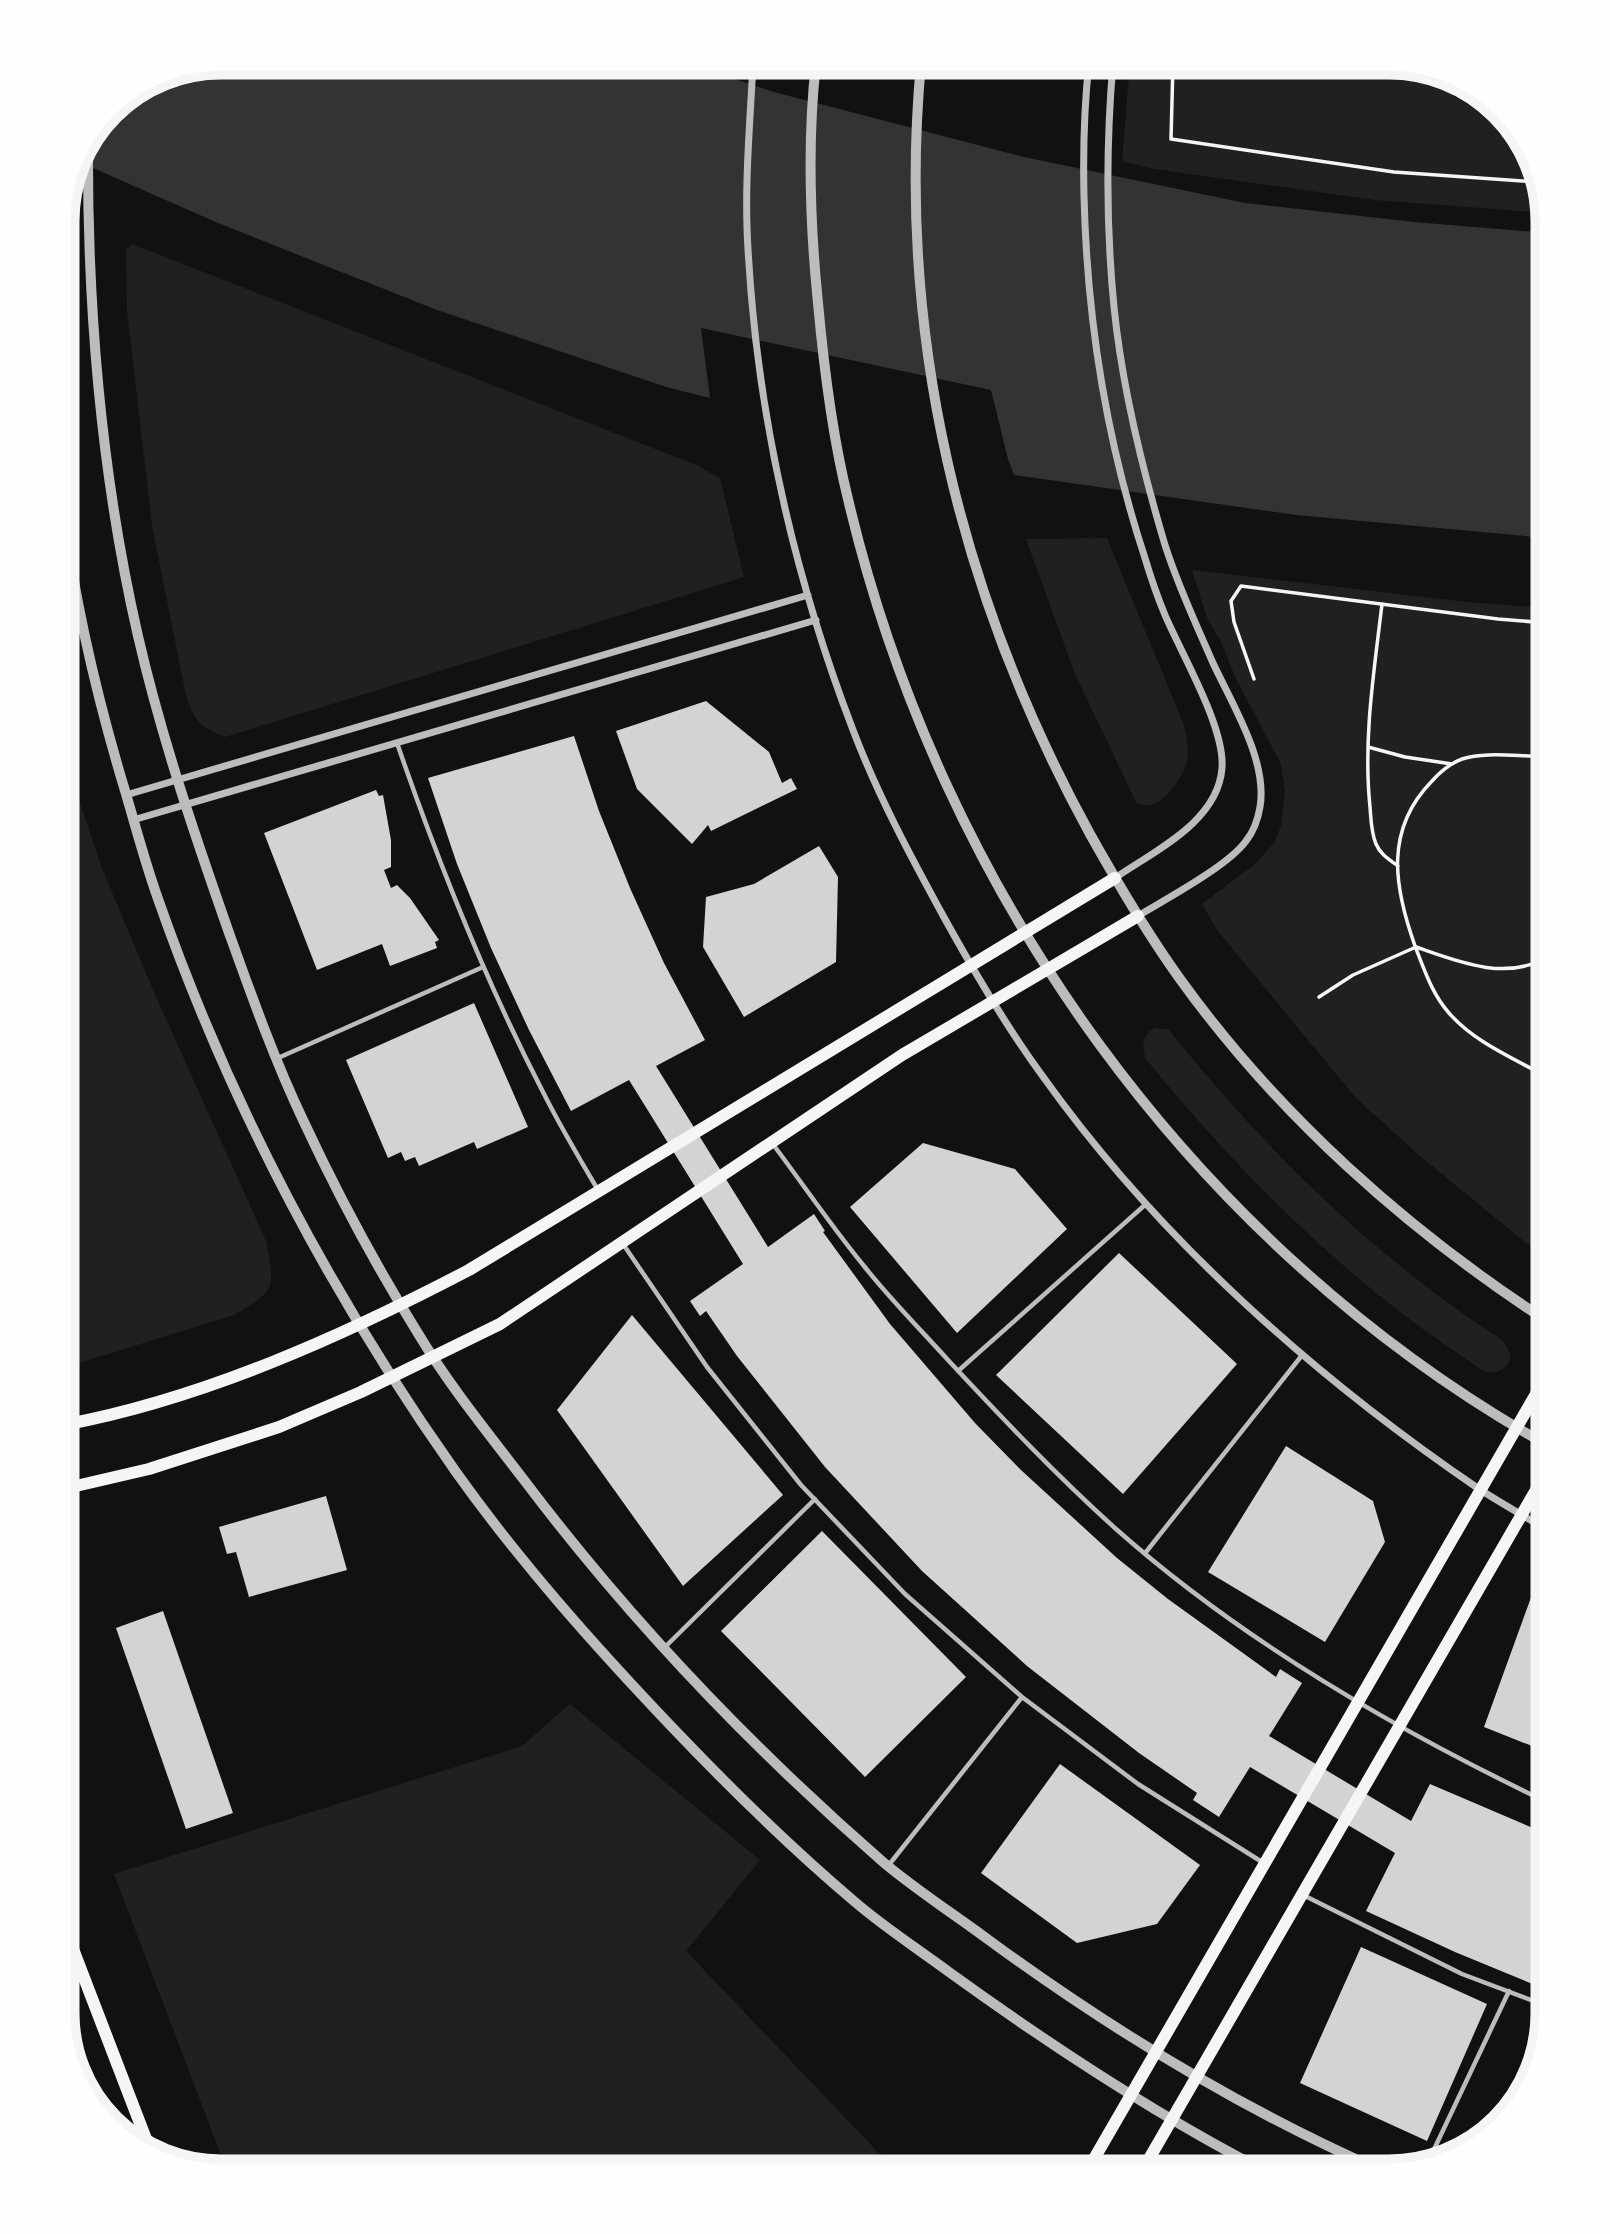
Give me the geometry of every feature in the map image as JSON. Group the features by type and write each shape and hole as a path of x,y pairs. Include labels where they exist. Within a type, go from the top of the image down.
{"main road":[{"path":"75,1422 133,1409 258,1368 360,1324 469,1270 1115,878"},
{"path":"75,1486 149,1469 279,1427 393,1377 500,1324 902,1055 1138,916"},
{"path":"1094,2159 1535,1396"},
{"path":"1149,2159 1535,1492"},
{"path":"75,1954 145,2137"}],"street":[{"path":"752,75 747,175 747,246 758,361 770,436 786,513 808,595 854,733 914,864 992,1002 1044,1079 1147,1204 1200,1259 1303,1354 1412,1440 1481,1490 1535,1523"},
{"path":"815,76 811,184 814,263 823,361 847,499 876,599 913,709 971,835 1047,970 1096,1042 1134,1091 1205,1173 1244,1214 1344,1305 1448,1384 1535,1438"},
{"path":"920,76 916,171 918,256 933,388 952,485 982,589 1011,670 1064,786 1115,878 1180,979 1215,1025 1280,1099 1318,1138 1412,1224 1448,1253 1535,1313"},
{"path":"1088,76 1084,132 1085,239 1091,313 1112,442 1144,554 1165,614 1213,722 1221,746 1222,769 1217,790 1208,807 1189,827 1115,878"},
{"path":"1112,76 1107,137 1109,237 1114,309 1135,436 1186,603 1250,744 1262,788 1256,824 1245,843 1201,877 1138,916"},
{"path":"88,162 91,293 116,520 137,631 161,725 245,976 303,1120 365,1241 434,1357 544,1506 664,1648 758,1747 888,1866 1039,1977 1124,2034 1250,2108 1355,2159"},
{"path":"76,586 85,640 133,820 155,893 192,992 252,1124 314,1246 393,1377 457,1473 602,1654 724,1782 857,1904 1000,2009 1099,2076 1243,2159"},
{"path":"126,795 808,595"},
{"path":"133,820 816,620"}],"lane":[{"path":"397,743 429,836 483,967 543,1093 598,1191"},
{"path":"277,1058 483,967"},
{"path":"772,1142 863,1266 958,1371 1059,1475 1117,1530 1195,1593 1294,1663 1400,1727 1535,1796"},
{"path":"958,1371 1147,1204"},
{"path":"622,1243 707,1367 801,1485 905,1594 1022,1697 1138,1784 1266,1864"},
{"path":"1146,1552 1303,1354"},
{"path":"664,1648 815,1499"},
{"path":"888,1866 1022,1697"},
{"path":"1303,1895 1462,1974 1535,2002"},
{"path":"1433,2152 1509,1992"}],"path":[{"path":"1173,76 1171,139 1394,172 1530,183"},
{"path":"1254,679 1234,622 1231,601 1241,586 1535,622"},
{"path":"1382,604 1370,711 1368,791 1372,830 1377,846 1386,858 1398,866"},
{"path":"1368,747 1405,757 1453,764"},
{"path":"1535,756 1476,756 1460,760 1443,769 1422,791 1405,818 1398,866 1399,893 1405,919 1426,975 1447,1010 1463,1027 1535,1070"},
{"path":"1318,997 1353,975 1416,947 1460,962 1490,968 1520,967 1535,962"}],"shaded area":[{"path":"221,75 724,75 774,92 1024,157 1245,203 1535,232 1535,537 1296,515 1014,475 991,390 701,328 710,398 666,387 437,310 218,223 87,165 105,132 125,111 148,95 183,80"},
{"path":"1129,76 1417,78 1453,90 1485,111 1499,125 1524,165 1535,212 1375,200 1154,169 1122,161"},
{"path":"132,244 696,465 720,478 744,577 225,737 209,730 199,722 186,696 152,525 127,311 126,249"},
{"path":"1107,538 1184,725 1187,740 1184,770 1166,796 1154,804 1137,804 1075,674 1026,539"},
{"path":"1192,570 1467,602 1535,607 1535,1249 1420,1156 1356,1098 1217,930 1202,904 1255,864 1274,843 1281,826 1285,791 1281,764 1207,618"},
{"path":"76,788 103,871 157,999 266,1241 271,1269 270,1286 258,1300 234,1315 75,1364"},
{"path":"1155,1028 1169,1030 1243,1117 1365,1237 1455,1308 1502,1340 1510,1354 1506,1366 1493,1372 1479,1368 1381,1297 1297,1223 1219,1143 1146,1059 1144,1041 1147,1034"},
{"path":"570,1704 760,1860 686,1951 884,2159 222,2158 114,1874 522,1746"}],"building":[{"path":"706,701 769,752 782,783 791,778 797,789 711,831 708,825 692,844 637,789 616,731"},
{"path":"574,736 599,811 630,888 664,963 705,1040 656,1066 768,1247 814,1214 825,1231 823,1232 890,1324 975,1423 1021,1470 1117,1558 1168,1599 1276,1677 1280,1669 1302,1683 1269,1736 1411,1821 1430,1784 1535,1829 1535,1985 1366,1911 1395,1853 1250,1767 1219,1817 1193,1800 1197,1793 1139,1753 1027,1666 922,1571 825,1467 737,1356 706,1311 700,1316 690,1301 743,1264 629,1080 571,1111 491,948 457,864 428,778"},
{"path":"376,790 379,796 383,795 391,840 391,867 384,870 391,888 397,885 410,898 439,940 435,942 437,948 390,966 382,944 317,970 264,833"},
{"path":"819,846 838,877 836,962 744,1017 703,947 706,897 754,884"},
{"path":"474,1003 528,1127 477,1149 474,1142 419,1166 415,1157 405,1161 401,1152 388,1158 346,1060"},
{"path":"923,1143 1015,1169 1067,1229 957,1333 850,1207"},
{"path":"1119,1253 1237,1364 1123,1494 996,1375"},
{"path":"632,1315 783,1495 683,1586 557,1410"},
{"path":"1286,1446 1373,1501 1385,1542 1325,1642 1208,1572"},
{"path":"326,1496 347,1570 249,1597 236,1552 227,1554 219,1527"},
{"path":"822,1531 966,1677 865,1777 721,1631"},
{"path":"1533,1592 1535,1593 1535,1747 1484,1727"},
{"path":"163,1611 233,1813 186,1829 116,1628"},
{"path":"1060,1764 1200,1865 1157,1924 1077,1943 981,1873"},
{"path":"1361,1947 1487,2004 1427,2141 1300,2083"}]}
